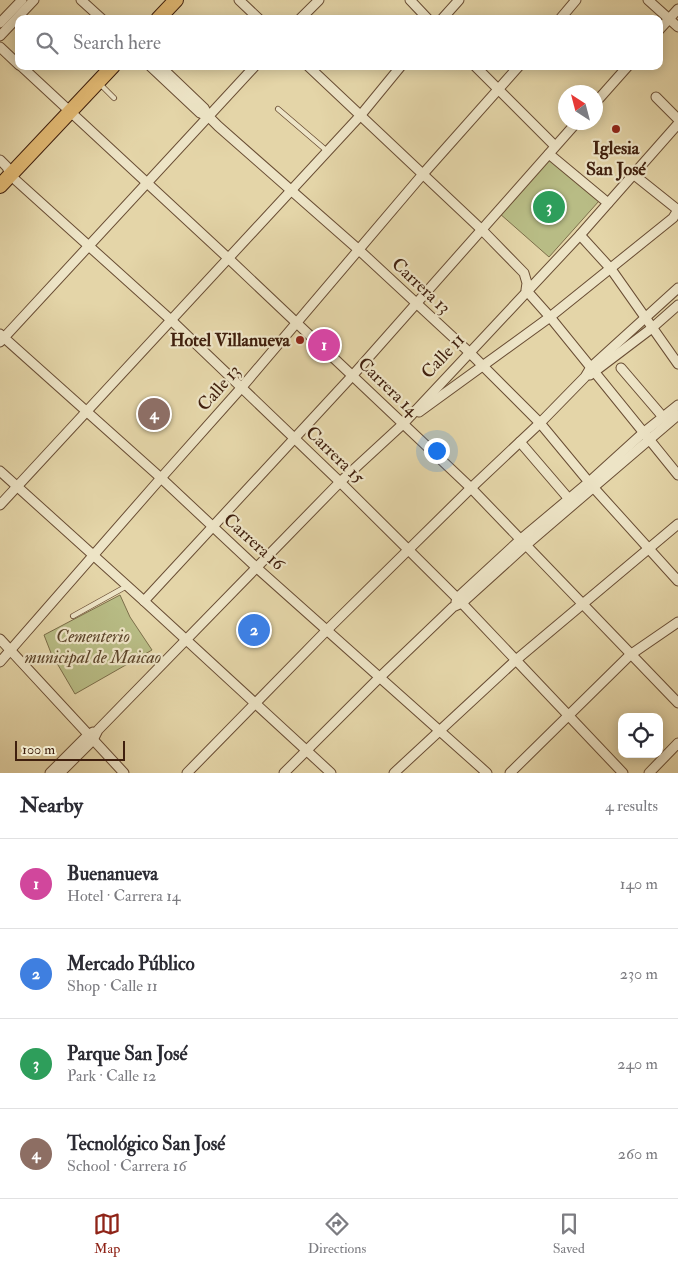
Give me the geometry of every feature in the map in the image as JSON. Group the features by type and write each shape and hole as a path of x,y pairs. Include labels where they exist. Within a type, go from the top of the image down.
{"highway":[{"path":"162,15 176,0"},
{"path":"3,178 109,70"}],"street":[{"path":"0,23 22,0"},
{"path":"20,15 34,0"},
{"path":"81,0 98,15"},
{"path":"239,0 255,15"},
{"path":"304,15 319,0"},
{"path":"410,0 424,15"},
{"path":"446,15 459,0"},
{"path":"563,15 576,0"},
{"path":"648,0 678,27"},
{"path":"663,26 678,9"},
{"path":"0,36 15,20"},
{"name":"Carrera 14","path":"0,47 15,60"},
{"name":"Carrera 14","path":"25,70 472,488 582,605 678,703"},
{"name":"Carrera 13","path":"154,70 200,113 209,117 358,250 469,352 540,424 678,581"},
{"name":"Carrera 13","path":"164,70 204,108 209,117"},
{"path":"1,338 252,70"},
{"path":"312,70 482,230 524,274 527,283 526,290 678,475"},
{"path":"0,505 360,116 398,70"},
{"path":"479,70 552,150 608,203"},
{"name":"Calle 13","path":"0,662 242,387 423,174 516,70"},
{"path":"603,94 624,70"},
{"path":"656,97 678,119"},
{"name":"Calle 11","path":"50,773 98,730 340,482 403,424 526,290 580,235 678,124"},
{"path":"144,601 353,375 570,130"},
{"name":"Carrera 15","path":"0,160 7,167 3,178 89,246 242,387 409,550 457,603 516,660 623,773"},
{"path":"403,424 550,317 675,218 678,210 634,174"},
{"path":"580,235 611,269 678,364"},
{"path":"187,773 327,630 540,424 645,318 678,288"},
{"path":"593,370 652,328 678,305"},
{"name":"Carrera 16","path":"1,338 161,478 257,568 487,773"},
{"path":"621,368 663,417"},
{"path":"646,437 663,417 678,405"},
{"path":"524,542 646,437 678,415"},
{"path":"520,442 569,499"},
{"path":"0,472 128,586 331,773"},
{"path":"284,773 457,603 569,499 591,484"},
{"path":"394,773 516,660 678,524"},
{"path":"510,773 630,655 678,622"},
{"path":"0,638 124,773"},
{"name":"Calle 11","path":"60,773 90,737"},
{"path":"649,773 678,743"}],"lane":[{"path":"98,82 114,98"},
{"path":"278,109 327,150"},
{"path":"73,616 128,586"}],"green space":[{"path":"550,157 599,201 549,257 499,213"},
{"name":"Cementerio municipal de Maicao","path":"120,595 130,617 152,650 75,694 51,653 44,635"}],"place":[{"name":"Iglesia San José","path":"616,129"},
{"name":"Parque San José","path":"549,207"},
{"name":"Hotel Villanueva","path":"300,340"},
{"name":"Buenanueva","path":"324,345"},
{"name":"Tecnológico San José","path":"154,414"},
{"name":"Mercado Público","path":"254,630"}]}
